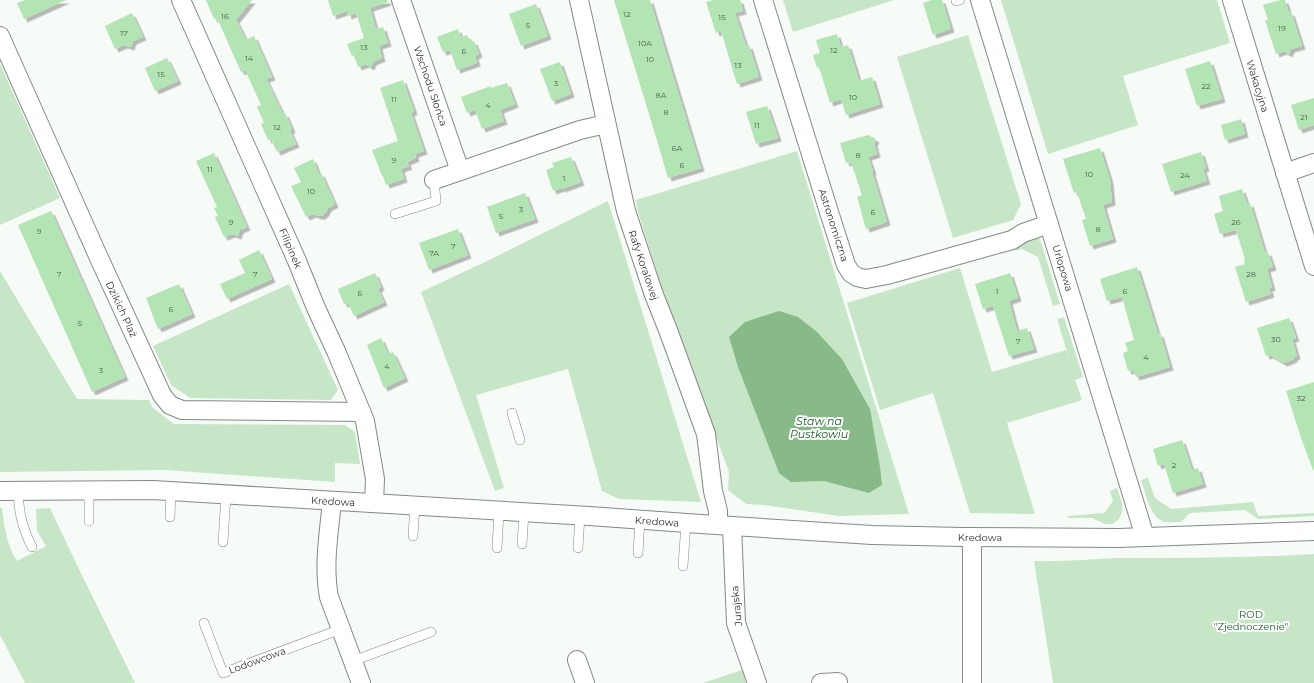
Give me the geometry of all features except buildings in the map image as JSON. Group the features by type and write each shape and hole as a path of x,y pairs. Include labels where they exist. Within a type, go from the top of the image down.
{"street":[{"name":"Filipinek","path":"181,0 297,261 365,422 375,479 374,503"},
{"name":"Wschodu Słońca","path":"401,0 460,171"},
{"name":"Rafy Koralowej","path":"579,0 626,211 654,295 706,434 713,491 718,511 725,526"},
{"name":"Astronomiczna","path":"763,0 846,265 851,273 857,277 866,279 887,275 1012,240 1022,233 1049,224"},
{"name":"Urlopowa","path":"980,0 1145,537"},
{"name":"Wakacyjna","path":"1232,0 1314,266"},
{"name":"Dzikich Plaż","path":"0,36 102,265 162,395 170,405 182,410 361,412"},
{"path":"434,180 580,130 606,124"},
{"path":"1285,173 1314,163"},
{"name":"Kredowa","path":"0,491 153,490 580,515 848,534 972,537 1145,537 1314,531"},
{"path":"332,501 326,564 326,582 341,629 361,683"},
{"name":"Jurajska","path":"725,526 736,623 757,683"},
{"path":"972,537 972,683"},
{"path":"577,660 585,683"}],"lane":[{"path":"395,214 436,201 434,180"},
{"path":"512,413 520,440"},
{"path":"18,491 18,509 26,535 32,547"},
{"path":"89,491 89,521"},
{"path":"170,517 171,492"},
{"path":"223,542 226,494"},
{"path":"413,536 415,505"},
{"path":"497,548 499,511"},
{"path":"522,544 524,512"},
{"path":"578,548 580,515"},
{"path":"638,553 640,520"},
{"path":"682,566 686,523"},
{"name":"Lodowcowa","path":"204,623 223,673 341,629"},
{"path":"353,662 431,632"}],"green space":[{"path":"783,0 894,0 793,32"},
{"path":"1001,0 1217,0 1230,43 1123,76 1138,125 1048,154"},
{"path":"968,35 1021,204 1013,220 953,238 897,57"},
{"path":"0,64 60,198 0,225"},
{"path":"797,151 909,514 839,516 764,505 746,504 728,490 729,472 670,314 637,209 636,200"},
{"path":"608,201 701,502 619,499 602,491 568,369 476,395 504,488 495,491 421,292"},
{"path":"1036,237 1040,239 1060,304 1053,306 1038,257 1022,249 1016,251 1017,244"},
{"path":"960,268 992,372 1066,350 1073,372 1057,319 1064,317 1083,377 1075,380 1082,400 1007,423 1035,514 970,513 933,393 880,410 847,303"},
{"path":"0,271 77,399 149,400 153,408 174,424 345,425 355,432 360,464 335,463 335,482 165,470 0,472"},
{"path":"289,284 338,390 331,400 190,398 171,385 153,346"},
{"path":"1148,478 1155,498 1171,509 1253,502 1258,516 1314,513 1314,516 1258,519 1245,510 1190,513 1181,522 1165,522 1155,516 1149,504 1141,480"},
{"path":"1117,488 1122,502 1122,512 1119,519 1113,524 1105,524 1092,518 1068,518 1067,516 1104,513 1113,501 1110,491"},
{"path":"0,508 2,508 8,542 17,561 46,546 37,531 36,509 50,508 135,683 25,683 0,635"},
{"name":"ROD \"Zjednoczenie\"","path":"1314,554 1314,683 1053,683 1034,561"},
{"path":"742,670 747,683 703,683"}],"water":[{"name":"Staw na Pustkowiu","path":"779,311 798,317 816,331 842,359 870,409 882,485 869,493 824,481 791,482 779,473 738,367 729,337 745,322"}]}
